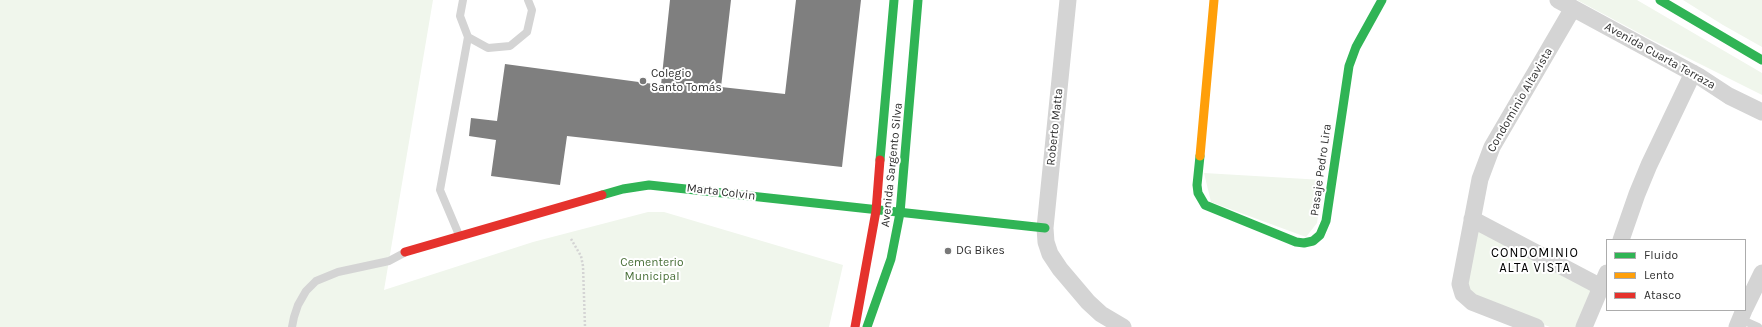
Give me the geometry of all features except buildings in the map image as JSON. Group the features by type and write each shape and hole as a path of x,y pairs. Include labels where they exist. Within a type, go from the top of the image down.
{"street":[{"name":"Avenida Sargento Silva","path":"855,327 876,211 894,0"},
{"name":"Avenida Sargento Silva","path":"867,327 892,259 900,213 918,0"},
{"name":"Roberto Matta","path":"1068,0 1045,228 1046,242 1050,254 1060,269 1088,302 1101,314 1124,327"},
{"name":"Pasaje Pedro Lira","path":"1214,0 1197,185 1198,193 1205,205 1212,209 1296,242 1304,243 1313,241 1326,221 1349,66 1356,47 1382,0"},
{"path":"1660,0 1762,60"},
{"name":"Avenida Cuarta Terraza","path":"1566,4 1693,73 1729,96 1762,112"},
{"name":"Condominio Altavista","path":"1536,327 1472,302 1463,294 1460,284 1480,179 1492,147 1566,4"},
{"path":"1621,239 1649,165 1693,73"},
{"name":"Marta Colvin","path":"405,252 624,189 649,185 687,188 876,211 1045,228"},
{"path":"1472,219 1604,280 1584,327"},
{"path":"1746,306 1762,273"}],"lane":[{"path":"459,236 440,190 468,37 460,16 463,0"},
{"path":"468,37 488,48 510,46 527,32 532,10 528,0"},
{"path":"292,327 298,305 306,291 316,281 338,272 389,261 405,252"},
{"path":"1741,316 1758,327"}],"path":[{"path":"571,239 580,256 583,266 586,327"}],"green space":[{"name":"Cementerio Municipal","path":"0,0 433,0 384,290 533,242 648,212 664,212 843,265 829,327 0,327"},
{"path":"1577,0 1637,0 1762,73 1762,95 1654,41"},
{"path":"1683,0 1762,0 1762,47 1723,25"},
{"path":"1204,173 1323,180 1317,223 1306,237 1211,202"},
{"path":"1475,227 1591,290 1576,327 1550,327 1474,298 1469,291 1467,275"}],"traffic: fast":[{"path":"880,160 894,0"},
{"path":"867,327 891,259 900,213 918,0"},
{"path":"1200,156 1197,185 1198,193 1205,205 1296,242 1304,243 1313,241 1320,235 1326,221 1349,66 1356,47 1382,0"},
{"path":"1660,0 1762,60"},
{"path":"602,195 623,189 649,185 1045,228"}],"traffic: slow":[{"path":"1200,156 1214,0"}],"traffic: jam":[{"path":"855,327 876,211 880,160"},
{"path":"405,252 602,195"}],"place":[{"name":"Colegio Santo Tomás","path":"643,81"},
{"name":"DG Bikes","path":"948,251"}],"district":[{"name":"CONDOMINIO ALTA VISTA","path":"1535,260"}]}
